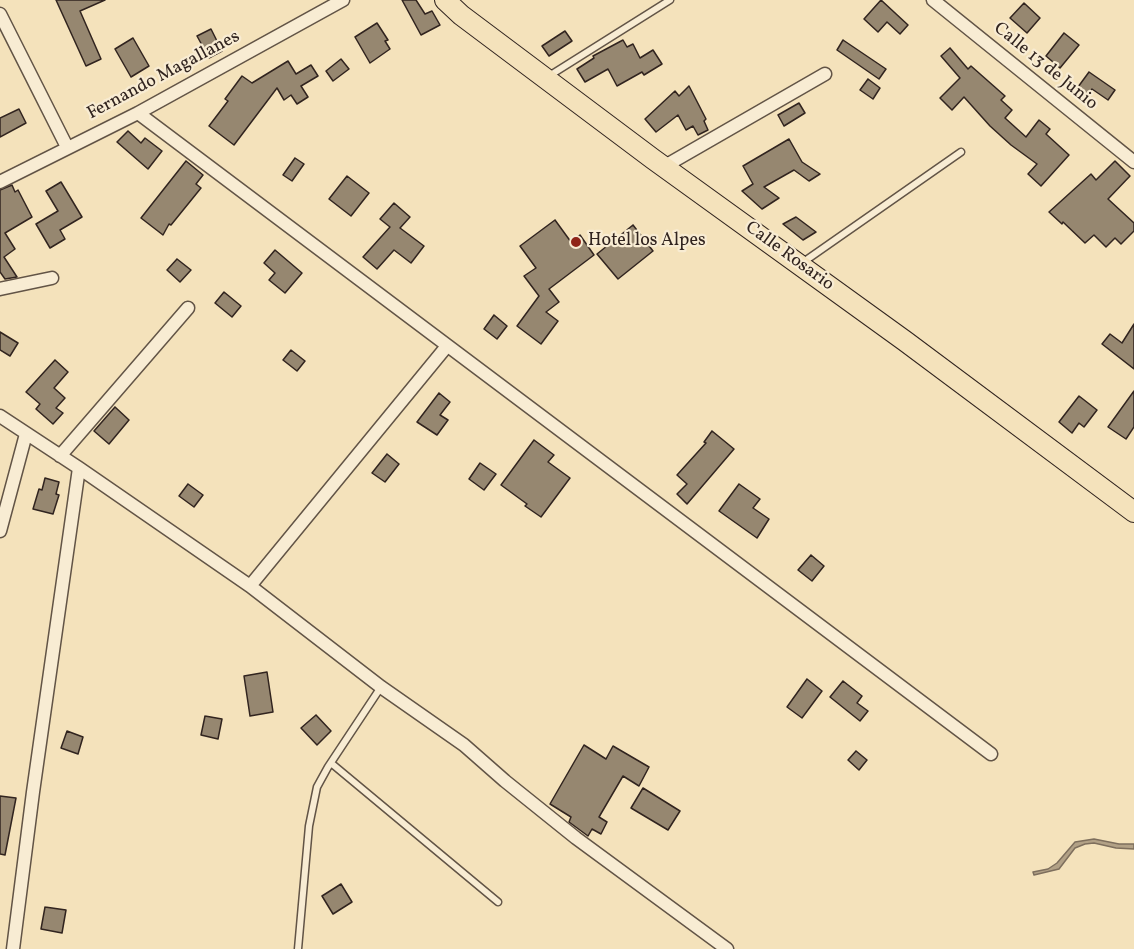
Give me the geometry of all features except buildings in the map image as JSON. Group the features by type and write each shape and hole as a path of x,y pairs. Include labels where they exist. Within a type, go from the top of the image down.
{"main road":[{"name":"Calle Rosario","path":"445,0 461,15 545,78 1134,512"}],"street":[{"name":"Fernando Magallanes","path":"0,182 138,112 343,0"},
{"name":"Calle 13 de Junio","path":"933,0 1134,162"},
{"path":"0,14 67,147"},
{"path":"665,166 825,74"},
{"path":"138,112 991,754"},
{"path":"0,289 52,278"},
{"path":"60,456 188,308"},
{"path":"250,586 447,345"},
{"path":"0,416 250,586 381,687 464,745 576,838 727,949"},
{"path":"0,531 26,434"},
{"path":"14,949 33,792 79,468"}],"lane":[{"path":"545,78 670,0"},
{"path":"799,265 961,152"},
{"path":"298,949 309,826 317,787 381,687"},
{"path":"331,763 498,902"}],"shaded area":[{"path":"1094,839 1119,844 1134,844 1134,849 1094,843 1085,844 1075,848 1059,869 1034,875 1033,872 1048,869 1057,863 1075,842"}],"place":[{"name":"Hotel los Alpes","path":"576,242"}]}
